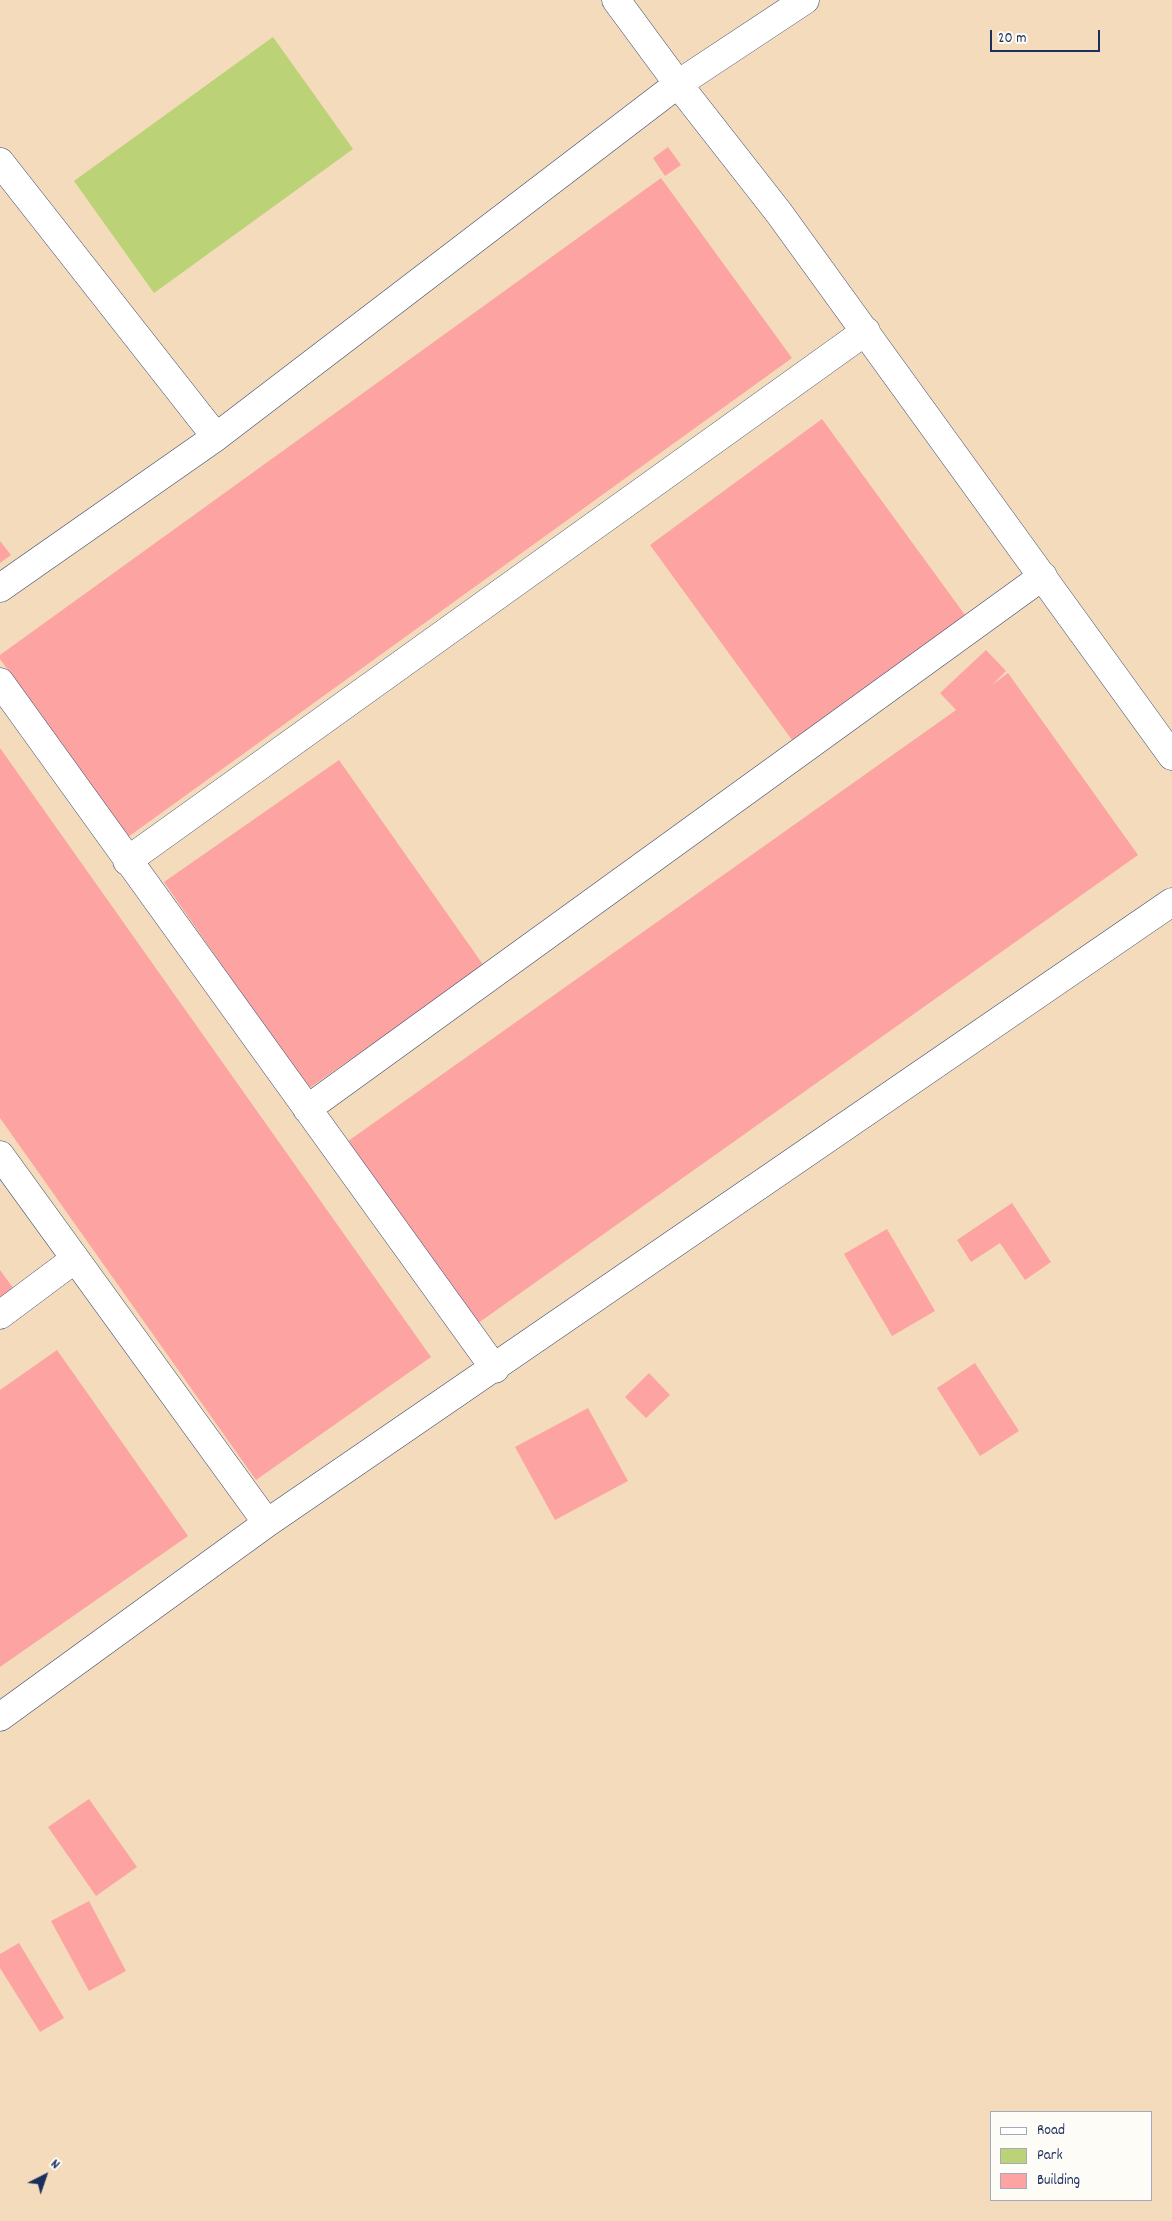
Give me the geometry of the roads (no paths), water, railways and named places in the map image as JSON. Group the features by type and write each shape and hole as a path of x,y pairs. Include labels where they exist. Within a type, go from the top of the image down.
{"street":[{"path":"616,0 678,84 779,213 866,331 1172,756"},
{"path":"0,588 216,437 678,84 805,0"},
{"path":"0,162 216,437"},
{"path":"128,861 866,331"},
{"path":"307,1109 1043,576"},
{"path":"0,682 494,1369"},
{"path":"0,1716 267,1523 1172,902"},
{"path":"0,1155 267,1523"},
{"path":"0,1315 75,1259"}]}
